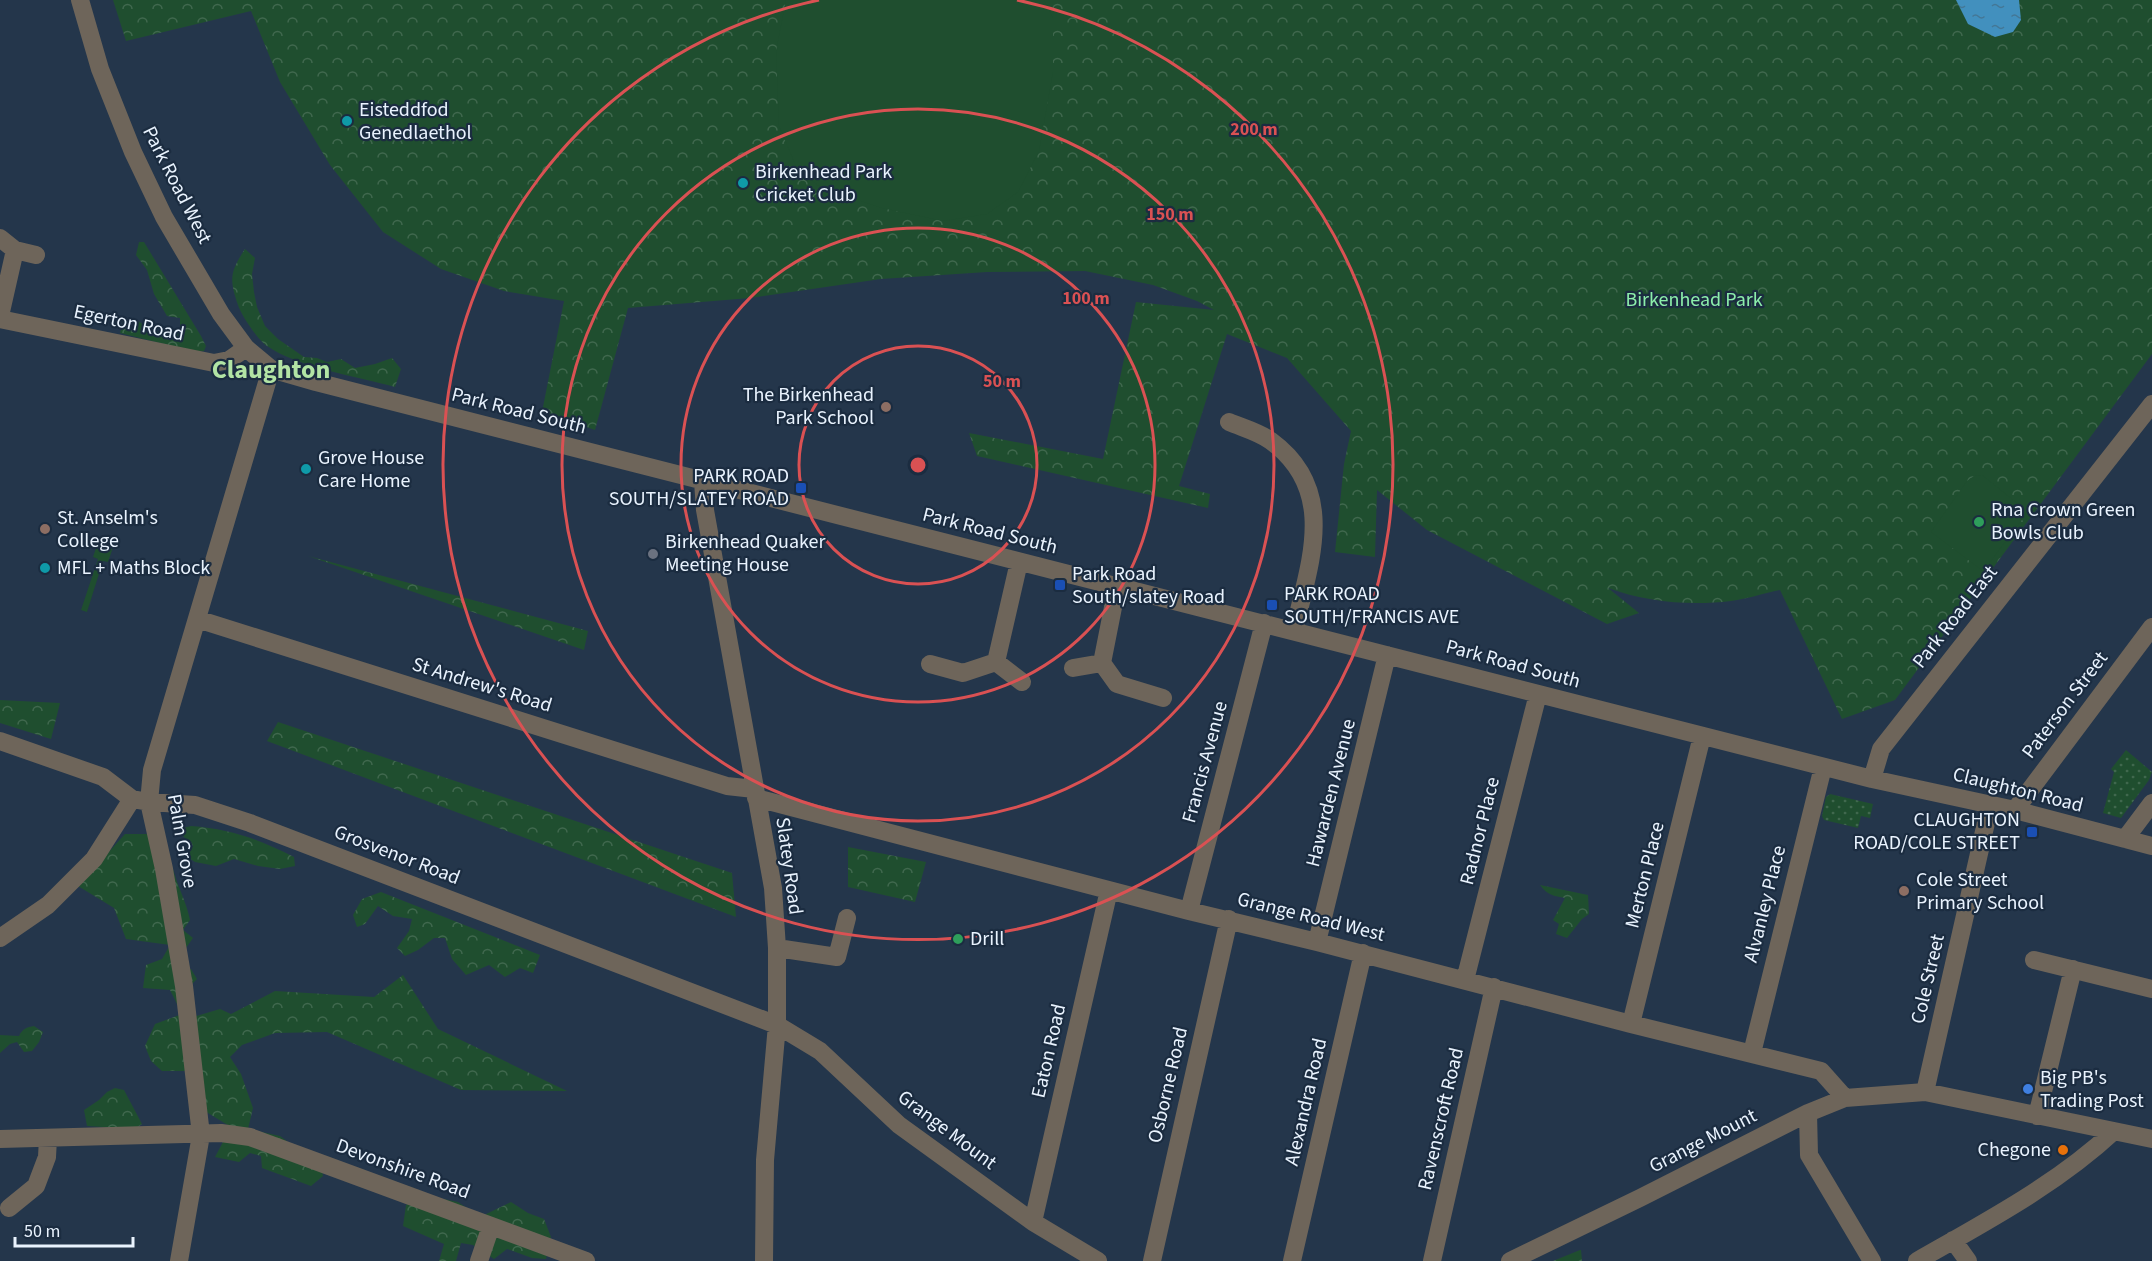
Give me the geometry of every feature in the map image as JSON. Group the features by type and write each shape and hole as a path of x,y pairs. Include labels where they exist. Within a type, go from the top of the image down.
{"street":[{"name":"Park Road West","path":"80,0 100,69 133,152 160,208 221,314 246,348 271,369"},
{"path":"0,238 15,250 36,255"},
{"path":"0,318 15,250"},
{"name":"Egerton Road","path":"0,318 214,363 229,360 246,348"},
{"name":"Park Road South","path":"271,369 1872,779"},
{"name":"Palm Grove","path":"178,1261 201,1135 184,986 141,800 152,770 271,369"},
{"name":"Park Road East","path":"1872,779 1881,748 2152,404"},
{"path":"1229,422 1271,441 1296,466 1309,490 1315,519 1314,543 1294,631"},
{"name":"Slatey Road","path":"703,481 705,510 773,888 777,948 777,1025 765,1160 764,1261"},
{"path":"996,662 1019,562"},
{"path":"1117,587 1102,663 1117,684 1163,698"},
{"name":"St Andrew's Road","path":"197,619 755,794"},
{"name":"Francis Avenue","path":"1189,911 1264,623"},
{"name":"Paterson Street","path":"2015,810 2152,627"},
{"name":"Hawarden Avenue","path":"1317,942 1387,655"},
{"path":"930,664 963,673 996,662"},
{"path":"996,662 1022,682"},
{"path":"1073,668 1102,663"},
{"name":"Radnor Place","path":"1465,980 1538,694"},
{"name":"Merton Place","path":"1631,1024 1702,736"},
{"path":"0,741 103,777 141,800 94,859 48,905 0,938"},
{"name":"Alvanley Place","path":"1752,1053 1823,767"},
{"name":"Claughton Road","path":"1872,779 2015,810 2152,846"},
{"name":"Grange Road West","path":"755,794 1109,891 1363,953 1631,1024 1821,1071 1845,1098"},
{"name":"Grosvenor Road","path":"141,800 195,806 250,823 777,1025"},
{"path":"2125,839 2152,802"},
{"name":"Cole Street","path":"1925,1092 1990,805"},
{"name":"Eaton Road","path":"1033,1222 1109,891"},
{"path":"777,948 837,957 847,918"},
{"name":"Osborne Road","path":"1152,1261 1229,920"},
{"name":"Alexandra Road","path":"1292,1261 1363,953"},
{"path":"2034,960 2152,989"},
{"path":"2037,1116 2073,969"},
{"name":"Ravenscroft Road","path":"1432,1261 1494,987"},
{"name":"Grange Mount","path":"777,1025 820,1051 899,1125 1033,1222 1098,1261"},
{"path":"1925,1092 2145,1137 2152,1121"},
{"name":"Grange Mount","path":"1510,1261 1808,1113 1845,1098 1925,1092"},
{"path":"1808,1113 1809,1155 1872,1261"},
{"path":"1917,1261 2025,1198 2093,1151 2114,1131"},
{"name":"Devonshire Road","path":"0,1139 221,1133 250,1137 586,1261"},
{"path":"9,1208 36,1186 47,1157 48,1138"},
{"path":"479,1261 491,1226"},
{"path":"1953,1240 1968,1261"}],"green space":[{"name":"Birkenhead Park","path":"113,0 2152,0 2152,354 1895,700 1842,719 1780,590 1737,600 1700,603 1653,600 1608,588 1639,613 1607,624 1427,530 1377,490 1375,557 1335,552 1344,464 1351,431 1287,358 1227,334 1179,486 1210,494 1208,508 977,456 969,433 1103,459 1136,302 1214,310 1197,301 1153,285 1085,271 987,272 881,279 750,298 628,308 595,430 542,412 564,301 504,291 441,269 383,232 330,165 280,82 251,11 126,41"},
{"path":"786,0 1044,0 1053,18 1053,72 1039,151 1018,192 987,214 943,221 882,208 822,188 798,171 779,126 776,51"},
{"path":"139,242 144,242 201,336 206,346 204,351 196,352 120,333 123,321 134,318 155,331 166,332 180,329 180,318 167,316 154,294 147,270 136,255"},
{"path":"245,249 255,258 252,274 257,307 265,326 278,339 304,357 327,362 341,359 355,368 392,358 401,369 395,387 311,366 263,343 243,315 233,289 232,276"},
{"name":"Rna Crown Green Bowls Club","path":"1982,475 2028,512 1983,571 1931,532 1967,481 1974,476"},
{"path":"100,536 115,541 108,562 103,561 87,612 81,610 98,559 93,557"},
{"path":"308,556 588,631 584,650"},
{"path":"0,700 60,703 51,739 0,723"},
{"path":"278,722 732,873 736,917 267,741"},
{"path":"2126,750 2152,772 2149,780 2121,818 2103,813 2114,772 2111,769"},
{"path":"1830,794 1873,804 1870,818 1861,816 1858,828 1824,820 1822,816 1826,797"},
{"path":"191,826 232,832 256,840 294,857 295,866 280,869 234,859 216,866 195,862 186,856 193,846 179,829"},
{"path":"125,834 160,834 167,851 190,920 183,930 193,938 183,952 184,973 191,969 197,979 190,986 193,1017 220,1009 231,1014 275,991 374,997 403,975 438,1029 567,1091 461,1090 327,1032 275,1033 242,1045 230,1057 241,1074 253,1108 248,1129 280,1136 321,1167 323,1176 311,1186 262,1168 261,1156 250,1153 239,1162 215,1157 231,1127 203,1110 188,1071 162,1071 151,1061 145,1046 155,1024 182,1014 170,990 143,988 146,965 162,959 170,945 126,939 114,908 78,886"},
{"path":"848,847 926,862 915,902 848,887"},
{"path":"1540,885 1588,895 1589,914 1567,938 1556,934 1559,924 1553,920 1565,898 1545,891"},
{"path":"381,892 540,955 533,973 520,968 505,977 489,965 466,975 452,959 445,938 434,938 405,956 397,948 409,931 412,919 393,916 378,906 365,924 357,927 353,915 362,899"},
{"path":"34,1026 43,1032 32,1051 24,1052 17,1042 10,1044 0,1053 0,1035 19,1036 25,1029"},
{"path":"115,1088 124,1090 142,1124 135,1129 87,1126 84,1110"},
{"path":"424,1195 458,1202 480,1217 511,1202 528,1213 544,1219 551,1237 546,1259 532,1258 507,1249 494,1259 473,1245 461,1243 456,1261 439,1261 444,1244 403,1226 406,1205"},
{"path":"1580,1250 1582,1261 1553,1261"}],"water":[{"path":"1956,0 2019,0 2021,20 2013,32 1995,37 1968,24"}],"place":[{"name":"Eisteddfod Genedlaethol","path":"347,121"},
{"name":"Birkenhead Park Cricket Club","path":"743,183"},
{"name":"The Birkenhead Park School","path":"886,407"},
{"name":"Grove House Care Home","path":"306,469"},
{"name":"PARK ROAD SOUTH/SLATEY ROAD","path":"801,488"},
{"name":"Rna Crown Green Bowls Club","path":"1979,522"},
{"name":"St. Anselm's College","path":"45,529"},
{"name":"Birkenhead Quaker Meeting House","path":"653,554"},
{"name":"MFL + Maths Block","path":"45,568"},
{"name":"Park Road South/slatey Road","path":"1060,585"},
{"name":"PARK ROAD SOUTH/FRANCIS AVE","path":"1272,605"},
{"name":"CLAUGHTON ROAD/COLE STREET","path":"2032,832"},
{"name":"Cole Street Primary School","path":"1904,891"},
{"name":"Drill","path":"958,939"},
{"name":"Big PB's Trading Post","path":"2028,1089"},
{"name":"Chegone","path":"2063,1150"}],"district":[{"name":"Claughton","path":"271,369"}]}
